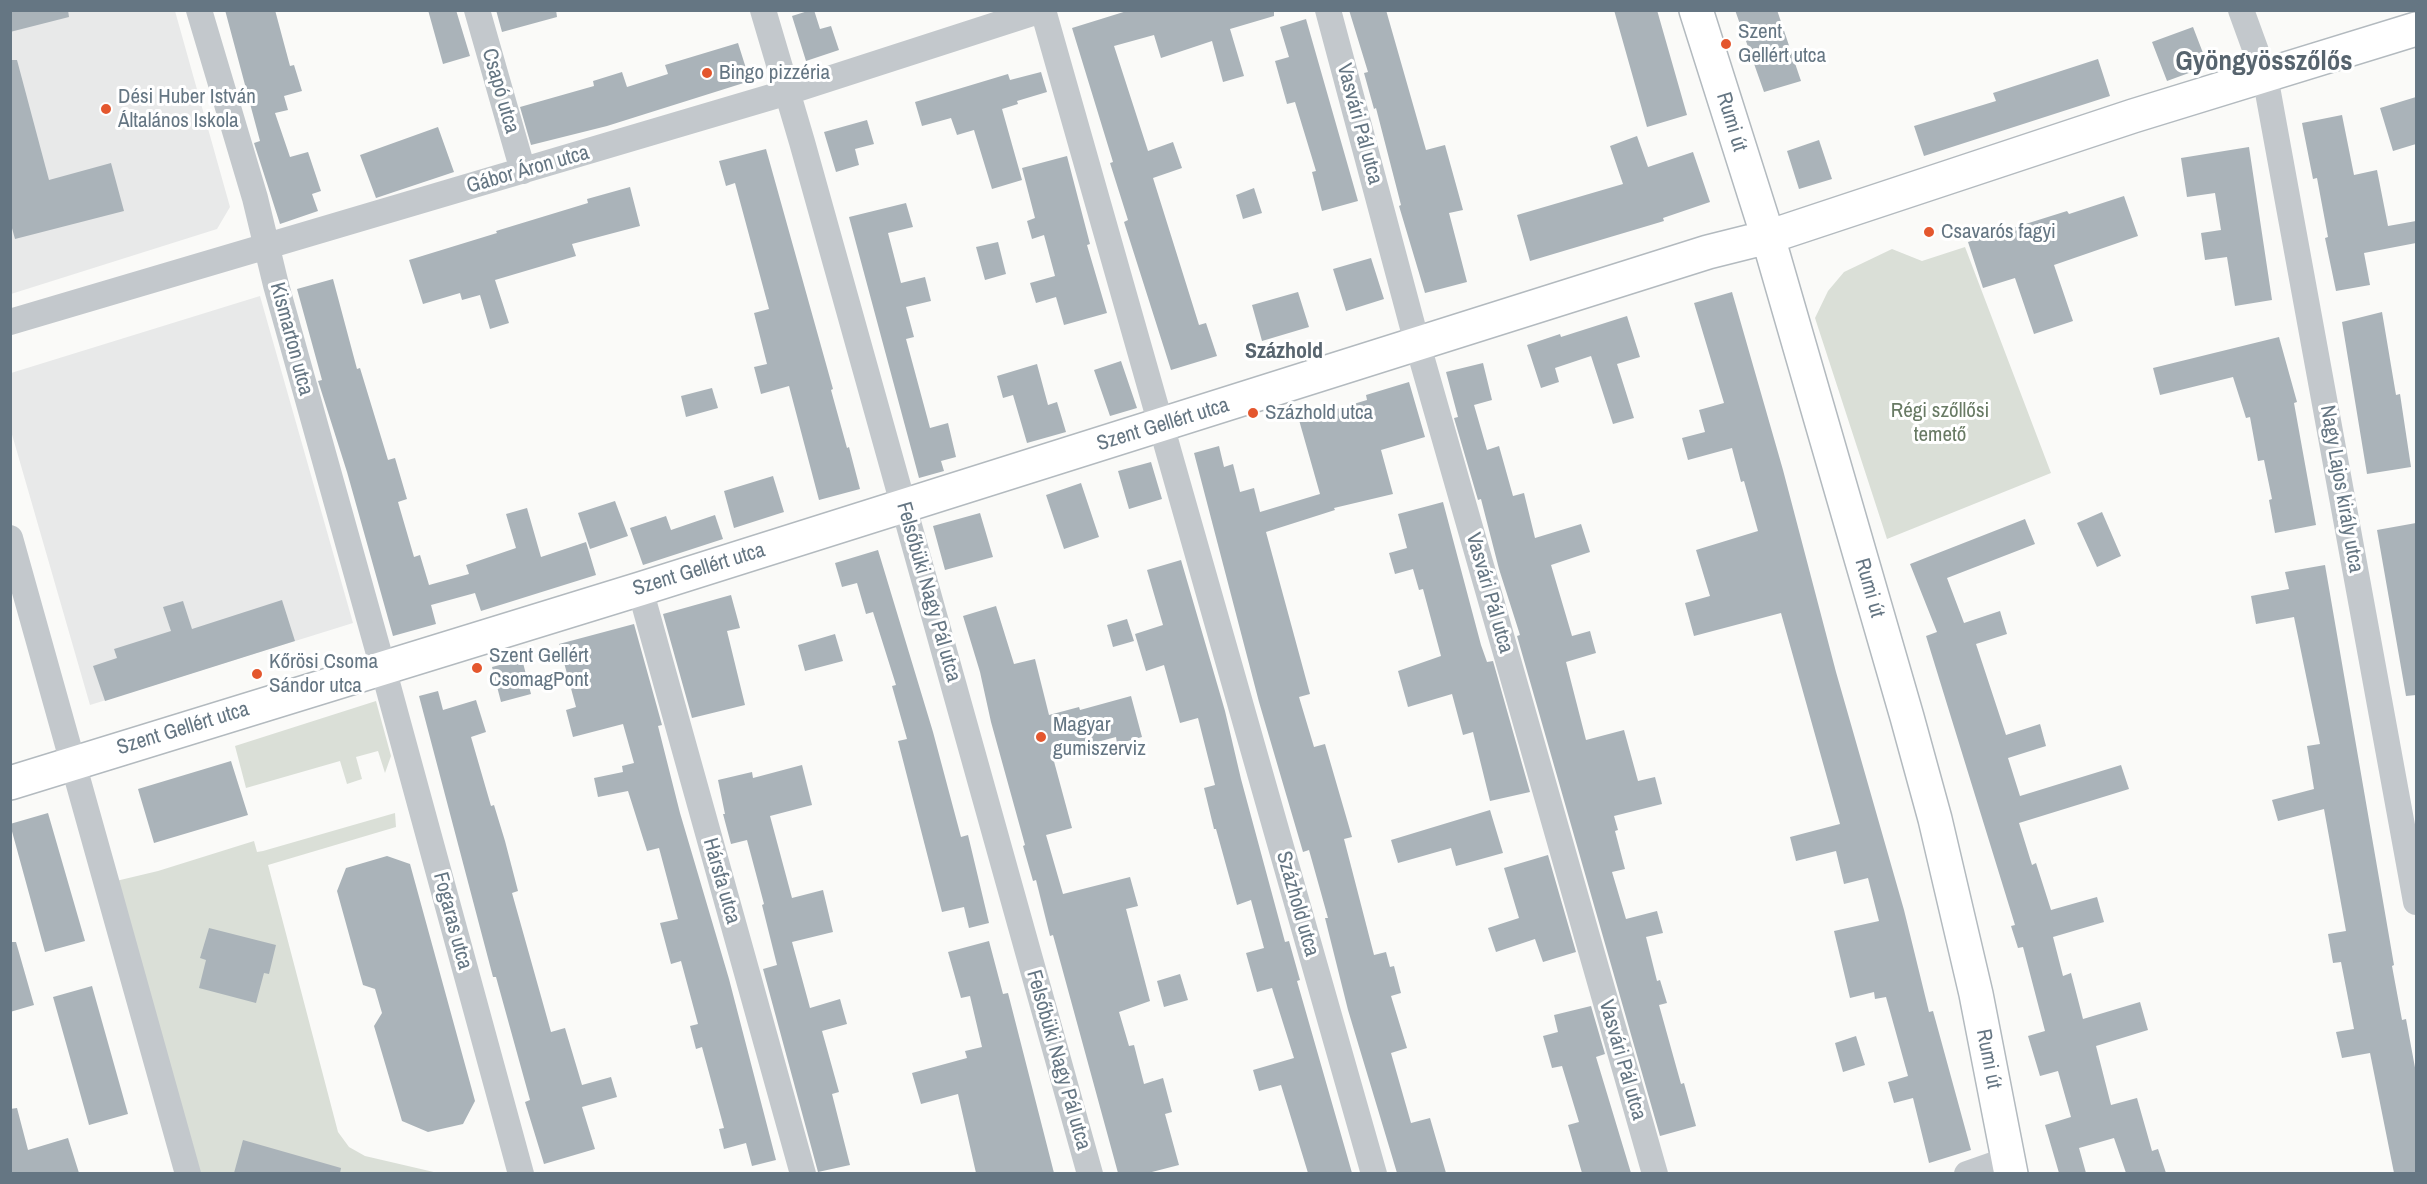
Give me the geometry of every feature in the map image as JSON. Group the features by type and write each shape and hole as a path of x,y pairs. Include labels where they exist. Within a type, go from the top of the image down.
{"street":[{"name":"Kismarton utca","path":"199,10 255,198 266,246 383,668"},
{"name":"Csapó utca","path":"477,10 523,171"},
{"name":"Felsőbüki Nagy Pál utca","path":"763,10 788,92 1089,1173"},
{"name":"Gábor Áron utca","path":"10,322 788,92 1043,10"},
{"name":"Százhold utca","path":"1043,10 1374,1173"},
{"name":"Vasvári Pál utca","path":"1328,10 1418,345 1655,1173"},
{"name":"Rumi út","path":"1696,10 1768,237 1908,717 1935,819 1976,994 2009,1167"},
{"name":"Nagy Lajos király utca","path":"2241,10 2265,76 2416,902"},
{"name":"Szent Gellért utca","path":"10,783 640,589 1418,345 1460,329 1708,252 1768,237 2133,116 2416,29"},
{"path":"10,538 188,1173"},
{"name":"Hársfa utca","path":"640,589 803,1173"},
{"name":"Fogaras utca","path":"383,668 521,1173"},
{"path":"1967,1173 2009,1167"}],"shaded area":[{"name":"Dési Huber István Általános Iskola","path":"11,11 175,11 230,207 217,229 11,294"},
{"path":"260,296 353,623 90,705 11,431 11,373"}],"green space":[{"name":"Régi szőllősi temető","path":"1965,247 2051,473 1887,539 1815,318 1828,291 1844,272 1892,249 1922,261"},
{"path":"376,701 391,756 385,773 378,751 356,757 362,779 347,784 340,761 246,788 235,746"},
{"path":"395,813 396,827 268,865 338,1132 349,1147 365,1156 438,1173 193,1173 116,881 158,871 254,841 257,852 263,851"}],"building":[{"path":"10,10 68,10 69,17 10,32"},
{"path":"225,10 275,10 290,66 294,65 302,91 284,96 288,110 275,113 290,157 308,152 321,191 312,194 318,211 280,224 254,143 260,141"},
{"path":"428,10 456,10 470,56 443,64"},
{"path":"496,10 556,10 557,17 502,32"},
{"path":"814,10 820,29 831,26 839,50 806,61 792,16"},
{"path":"1130,10 1274,10 1274,16 1230,29 1244,76 1223,82 1212,41 1161,58 1154,35 1114,46 1148,151 1173,142 1182,168 1153,178 1199,325 1206,323 1217,356 1171,370 1124,222 1128,220 1110,163 1113,162 1072,28"},
{"path":"1349,10 1386,10 1426,150 1445,145 1463,210 1449,213 1467,282 1425,293 1399,206 1401,205 1376,108 1374,109 1364,73 1368,72"},
{"path":"1614,10 1657,10 1687,115 1647,127"},
{"path":"1735,10 1777,10 1801,81 1764,92"},
{"path":"1306,19 1358,201 1322,211 1312,172 1316,171 1295,102 1287,104 1275,61 1289,57 1280,27"},
{"path":"2193,27 2208,66 2167,81 2152,42"},
{"path":"738,43 750,81 607,126 531,145 520,107 594,86 593,81 622,72 627,87 668,74 665,65"},
{"path":"2098,59 2110,96 1924,156 1914,126 1996,101 1993,93"},
{"path":"10,60 17,60 49,180 111,163 124,211 15,239 10,221"},
{"path":"1041,72 1047,92 1017,101 1018,104 1002,109 1022,180 992,189 974,130 957,135 951,118 922,126 915,102 1008,74 1010,80"},
{"path":"2416,97 2416,144 2393,151 2380,108"},
{"path":"2342,115 2354,175 2377,170 2388,226 2416,221 2416,243 2364,253 2370,285 2336,291 2325,238 2328,237 2317,178 2313,179 2302,123"},
{"path":"867,120 874,144 855,149 859,165 836,172 824,132"},
{"path":"438,127 454,172 376,198 360,155"},
{"path":"1637,136 1648,167 1693,152 1710,202 1663,218 1664,221 1530,261 1517,215 1623,184 1610,146"},
{"path":"1819,140 1832,179 1799,189 1787,151"},
{"path":"2249,147 2272,300 2235,306 2227,257 2205,260 2201,233 2221,230 2215,193 2187,197 2181,158"},
{"path":"766,149 860,489 819,500 789,386 761,394 754,367 767,364 754,313 769,309 735,183 726,186 719,161"},
{"path":"1067,156 1090,244 1087,245 1107,313 1064,325 1056,297 1036,303 1030,283 1055,276 1044,235 1032,239 1027,221 1035,218 1022,168"},
{"path":"630,187 640,226 572,244 576,256 495,280 509,323 490,329 480,295 462,300 460,293 423,304 409,260 588,203 587,199"},
{"path":"1254,188 1262,213 1243,219 1236,195"},
{"path":"2124,196 2138,236 2054,265 2073,321 2034,334 2015,278 1983,288 1968,242"},
{"path":"906,203 913,227 888,233 901,283 925,277 931,301 906,307 914,337 906,339 930,428 948,423 956,457 941,461 944,471 919,478 849,217"},
{"path":"998,242 1006,274 985,280 976,247"},
{"path":"1371,258 1384,299 1346,311 1333,269"},
{"path":"333,279 357,369 360,368 388,460 395,458 407,499 398,502 414,557 420,555 429,585 469,574 466,565 516,548 506,514 527,508 541,557 586,542 596,575 481,611 475,593 431,605 436,624 393,636 347,472 318,381 322,380 297,289"},
{"path":"1298,292 1309,327 1262,341 1252,305"},
{"path":"1732,292 1904,910 1929,1012 1933,1011 1971,1150 1929,1163 1913,1098 1894,1103 1888,1082 1908,1076 1886,997 1875,999 1874,992 1850,998 1834,931 1879,921 1868,878 1844,884 1836,851 1796,861 1790,837 1840,824 1781,613 1694,636 1685,603 1710,596 1696,550 1758,531 1732,448 1688,460 1682,438 1705,432 1699,410 1724,403 1694,303"},
{"path":"2382,312 2396,395 2400,394 2411,467 2367,474 2342,322"},
{"path":"1627,316 1640,357 1617,364 1634,418 1613,424 1591,356 1555,368 1559,382 1541,388 1527,345"},
{"path":"2279,337 2297,402 2294,403 2316,525 2275,533 2269,500 2272,499 2264,460 2258,461 2250,417 2246,418 2233,377 2160,395 2153,368"},
{"path":"1121,361 1137,408 1110,416 1094,370"},
{"path":"1483,363 1492,400 1474,405 1487,450 1499,446 1513,496 1524,493 1535,538 1581,524 1590,552 1551,565 1572,636 1590,631 1596,653 1566,662 1586,740 1624,730 1638,781 1655,777 1662,804 1614,816 1618,830 1615,831 1625,869 1612,872 1626,919 1657,911 1663,933 1646,937 1657,981 1660,980 1667,1003 1659,1005 1681,1084 1684,1083 1696,1126 1660,1136 1517,636 1520,635 1499,569 1481,499 1478,500 1454,418 1458,417 1446,372"},
{"path":"1037,364 1048,405 1057,402 1066,432 1027,443 1013,395 1003,398 997,376"},
{"path":"1409,382 1425,437 1381,450 1393,494 1334,508 1335,510 1266,532 1310,694 1299,697 1314,747 1325,744 1352,837 1344,839 1374,955 1386,952 1390,967 1394,966 1401,993 1391,996 1407,1048 1391,1053 1411,1123 1430,1118 1446,1173 1397,1173 1348,1010 1325,918 1328,918 1309,850 1303,852 1259,702 1194,453 1219,446 1224,467 1233,464 1240,492 1254,488 1260,512 1320,494 1299,420 1367,400 1366,395"},
{"path":"712,388 718,408 686,417 681,396"},
{"path":"1151,462 1162,499 1129,509 1118,471"},
{"path":"773,476 784,512 734,528 724,491"},
{"path":"1081,483 1099,537 1064,549 1046,495"},
{"path":"615,501 628,536 590,549 578,513"},
{"path":"1443,502 1481,645 1487,662 1493,661 1530,792 1490,801 1473,732 1463,735 1452,694 1408,707 1398,671 1441,656 1423,589 1419,590 1413,569 1395,574 1389,553 1407,548 1398,514"},
{"path":"2102,512 2121,556 2097,567 2077,523"},
{"path":"980,513 993,557 945,570 933,526"},
{"path":"715,515 723,539 643,565 630,528 666,516 671,530"},
{"path":"2025,519 2035,544 1947,578 1964,623 2000,611 2007,634 1976,644 2006,735 2040,724 2046,746 2008,758 2020,796 2121,765 2129,789 2019,823 2032,865 2036,863 2051,910 2097,897 2104,922 2053,937 2063,976 2071,973 2083,1019 2140,1002 2148,1030 2096,1046 2111,1105 2137,1098 2152,1151 2158,1149 2166,1173 2126,1173 2114,1138 2079,1148 2086,1173 2059,1173 2045,1125 2071,1117 2058,1071 2040,1076 2028,1036 2045,1031 2023,947 2018,948 2011,926 2015,925 1926,636 1937,632 1910,564"},
{"path":"2416,523 2416,695 2406,696 2377,530"},
{"path":"878,550 933,732 961,837 968,835 989,923 969,928 964,907 942,912 898,741 907,739 892,686 896,685 873,612 866,614 857,583 842,587 835,563"},
{"path":"1181,560 1225,711 1285,942 1289,941 1300,980 1297,981 1352,1173 1308,1173 1281,1085 1259,1091 1253,1070 1294,1058 1272,988 1257,992 1246,953 1264,948 1251,900 1237,905 1216,829 1214,829 1204,788 1215,785 1198,718 1180,723 1164,665 1146,671 1135,634 1163,625 1147,570"},
{"path":"2325,565 2394,965 2392,966 2402,1020 2406,1019 2416,1073 2416,1173 2394,1173 2370,1053 2342,1058 2336,1032 2354,1029 2341,962 2333,963 2328,934 2346,931 2324,809 2278,821 2272,800 2314,789 2307,746 2320,744 2294,617 2256,624 2251,596 2289,589 2285,572"},
{"path":"731,595 740,628 727,631 745,705 692,718 663,614"},
{"path":"282,600 295,641 105,701 93,666 117,658 114,649 171,631 163,607 183,601 192,629"},
{"path":"996,606 1014,664 1035,659 1049,715 1079,707 1080,710 1131,696 1142,737 1117,744 1116,737 1052,754 1072,828 1046,835 1063,894 1130,877 1138,906 1126,909 1150,1001 1119,1012 1129,1046 1134,1045 1144,1084 1163,1078 1172,1112 1165,1114 1179,1165 1148,1173 1118,1173 1053,935 1050,936 1036,880 1033,881 1023,846 1025,845 991,722 980,672 963,616"},
{"path":"1127,619 1134,641 1113,647 1107,625"},
{"path":"634,624 662,725 658,726 680,813 729,979 776,1160 752,1166 746,1143 724,1149 719,1129 724,1128 702,1047 696,1049 690,1026 698,1024 681,961 671,964 660,923 678,919 659,848 647,851 628,791 598,797 594,778 623,772 622,766 634,763 623,724 573,737 566,710 576,707 559,644"},
{"path":"835,634 843,661 805,671 798,645"},
{"path":"522,659 531,694 501,702 492,667"},
{"path":"438,691 443,710 476,700 486,732 471,737 491,806 494,805 505,841 518,891 512,893 551,1032 565,1028 582,1085 611,1077 617,1097 582,1107 595,1149 544,1164 525,1102 530,1100 496,977 493,977 419,696"},
{"path":"231,761 248,815 154,843 138,789"},
{"path":"802,765 812,805 770,816 792,898 823,890 833,932 792,942 810,1008 840,999 847,1024 822,1031 839,1092 832,1094 850,1165 818,1172 763,969 777,965 762,905 764,904 747,840 731,844 723,814 725,814 718,780 752,772 753,778"},
{"path":"1490,810 1503,853 1456,866 1451,848 1398,863 1391,840"},
{"path":"48,813 85,941 45,952 10,824"},
{"path":"1548,855 1576,952 1543,962 1535,939 1496,952 1488,928 1519,918 1504,868"},
{"path":"387,856 410,864 475,1101 463,1124 428,1132 402,1121 374,1026 382,1013 375,989 363,985 337,891 346,868"},
{"path":"209,928 276,945 269,974 264,973 256,1003 199,988 206,960 200,958"},
{"path":"989,941 1003,994 1008,993 1054,1173 976,1173 958,1094 921,1104 912,1073 967,1058 965,1051 982,1047 970,996 961,998 948,952"},
{"path":"10,942 16,942 34,1005 10,1012"},
{"path":"1180,974 1188,1000 1164,1007 1157,981"},
{"path":"92,986 128,1114 89,1125 53,997"},
{"path":"1591,1006 1605,1054 1596,1057 1631,1173 1582,1173 1568,1125 1579,1122 1562,1066 1552,1068 1543,1036 1558,1032 1554,1015"},
{"path":"1856,1036 1865,1065 1843,1072 1835,1043"},
{"path":"17,1108 28,1150 68,1138 79,1173 10,1173 10,1109"},
{"path":"243,1140 341,1168 340,1173 234,1173"}],"place":[{"name":"Szent Gellért utca","path":"1726,44"},
{"name":"Bingo pizzéria","path":"707,73"},
{"name":"Dési Huber István Általános Iskola","path":"106,109"},
{"name":"Csavarós fagyi","path":"1929,232"},
{"name":"Százhold utca","path":"1253,413"},
{"name":"Szent Gellért CsomagPont","path":"477,668"},
{"name":"Kőrösi Csoma Sándor utca","path":"257,674"},
{"name":"Magyar gumiszerviz","path":"1041,737"}],"district":[{"name":"Gyöngyösszőlős","path":"2264,63"},
{"name":"Százhold","path":"1284,352"}]}
